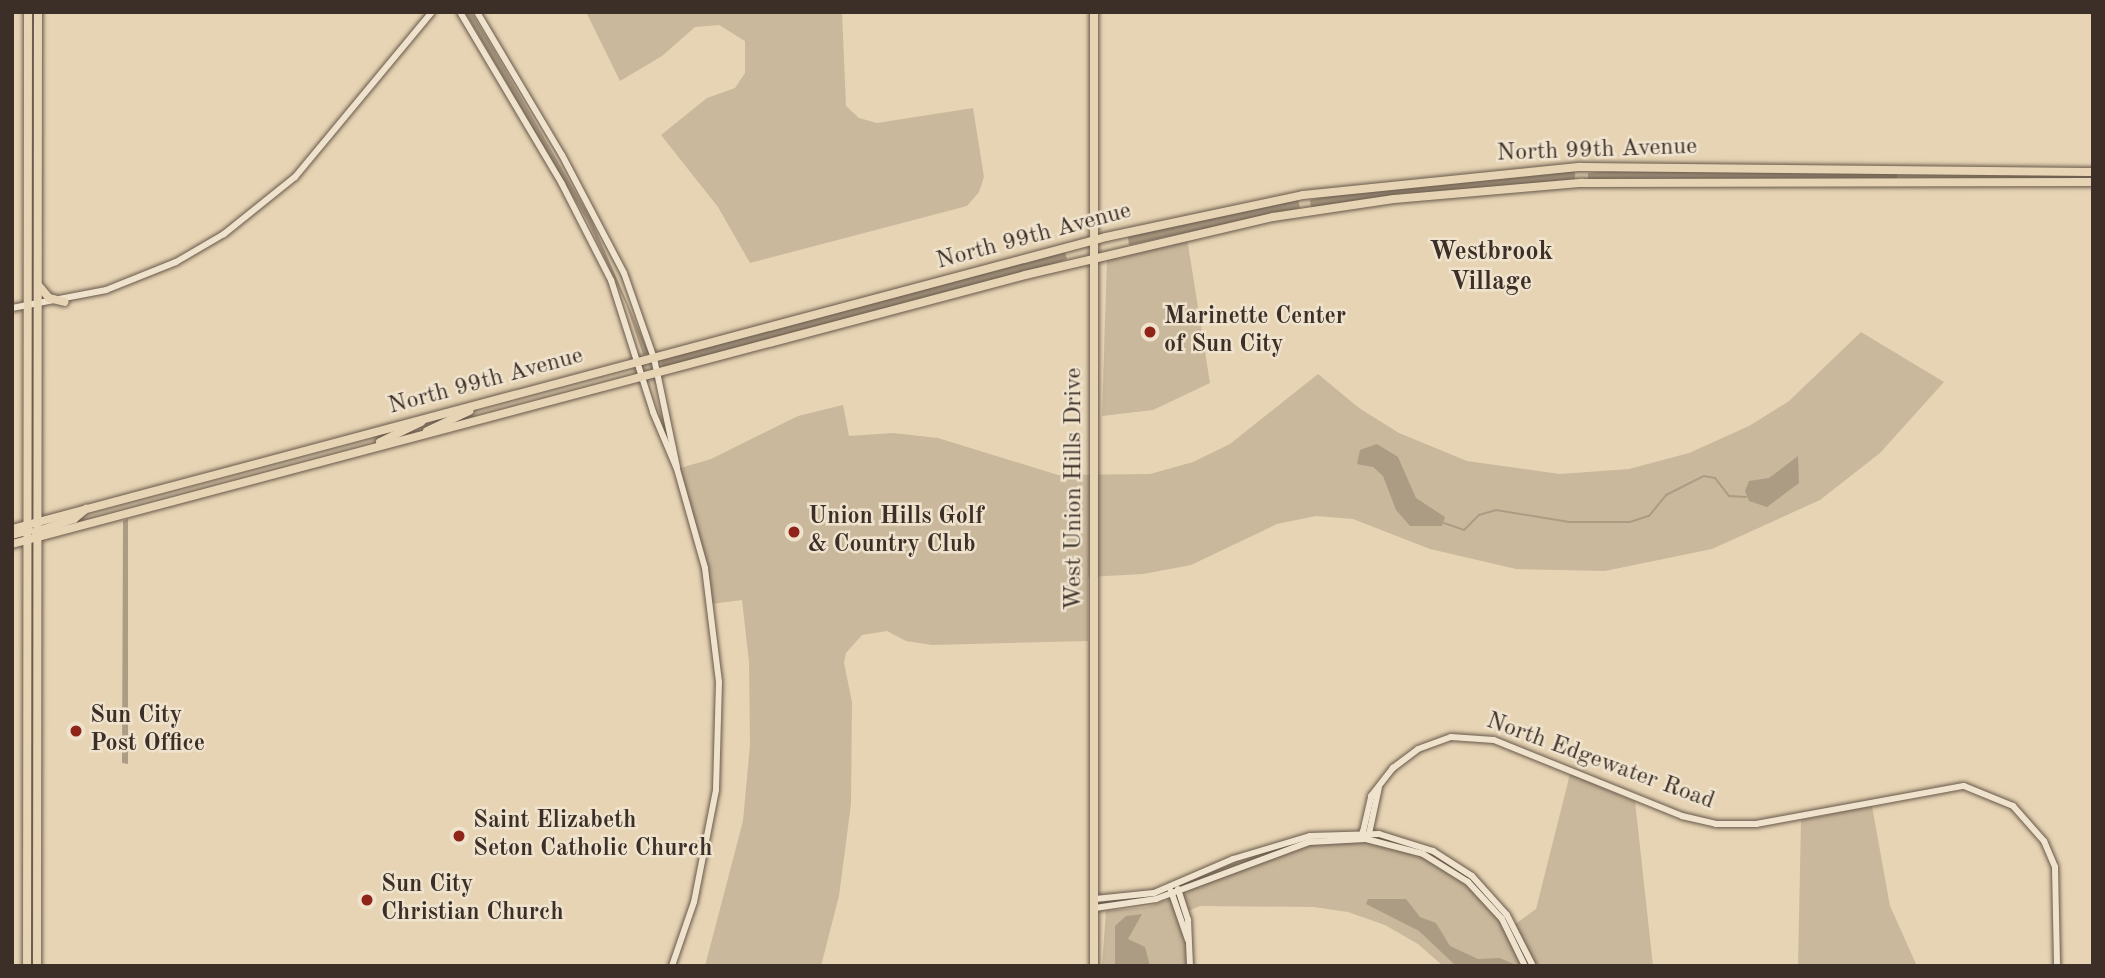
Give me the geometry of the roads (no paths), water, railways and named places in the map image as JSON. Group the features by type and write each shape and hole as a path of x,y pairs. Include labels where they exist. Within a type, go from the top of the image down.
{"main road":[{"path":"27,966 25,533 28,12"},
{"path":"37,966 38,12"},
{"name":"West Union Hills Drive","path":"1094,12 1097,240 1094,966"},
{"name":"North 99th Avenue","path":"12,544 25,533 74,519 88,507 1097,240 1303,195 1581,167 2093,172"},
{"name":"North 99th Avenue","path":"37,530 110,517 1097,256 1284,215 1485,190 1645,181 2093,181"},
{"path":"38,284 46,296 65,302"},
{"path":"27,391 38,391"},
{"path":"426,434 431,428 491,401"},
{"path":"361,451 422,419"},
{"path":"107,503 110,517"},
{"name":"North 99th Avenue","path":"12,529 25,533"},
{"path":"12,536 37,530"}],"street":[{"path":"12,308 65,302 173,263 250,215 295,177 432,12"},
{"path":"460,12 596,248 640,361 653,412 677,469"},
{"path":"477,12 604,233 635,301 654,358 677,469 707,582 717,658 719,730 709,835 694,902 673,966"},
{"name":"North Edgewater Road","path":"1366,834 1379,786 1418,749 1449,737 1477,736 1682,816 1716,824 1756,824 1955,786 2000,798 2025,816 2045,841 2054,867 2057,966"},
{"path":"1095,903 1128,906 1309,842 1366,834 1433,851 1472,876 1507,915 1533,966"},
{"path":"1366,834 1423,854 1468,882 1502,919 1525,966"},
{"path":"1175,889 1189,942 1190,966"}],"waterway":[{"path":"1444,523 1464,530 1479,515 1496,510 1569,522 1630,522 1649,516 1666,495 1704,476 1715,478 1729,496 1746,497"}],"place":[{"name":"Marinette Center of Sun City","path":"1150,332"},
{"name":"Union Hills Golf & Country Club","path":"794,532"},
{"name":"Sun City Post Office","path":"76,731"},
{"name":"Saint Elizabeth Seton Catholic Church","path":"459,836"},
{"name":"Sun City Christian Church","path":"367,900"}],"district":[{"name":"Westbrook Village","path":"1491,268"}]}
